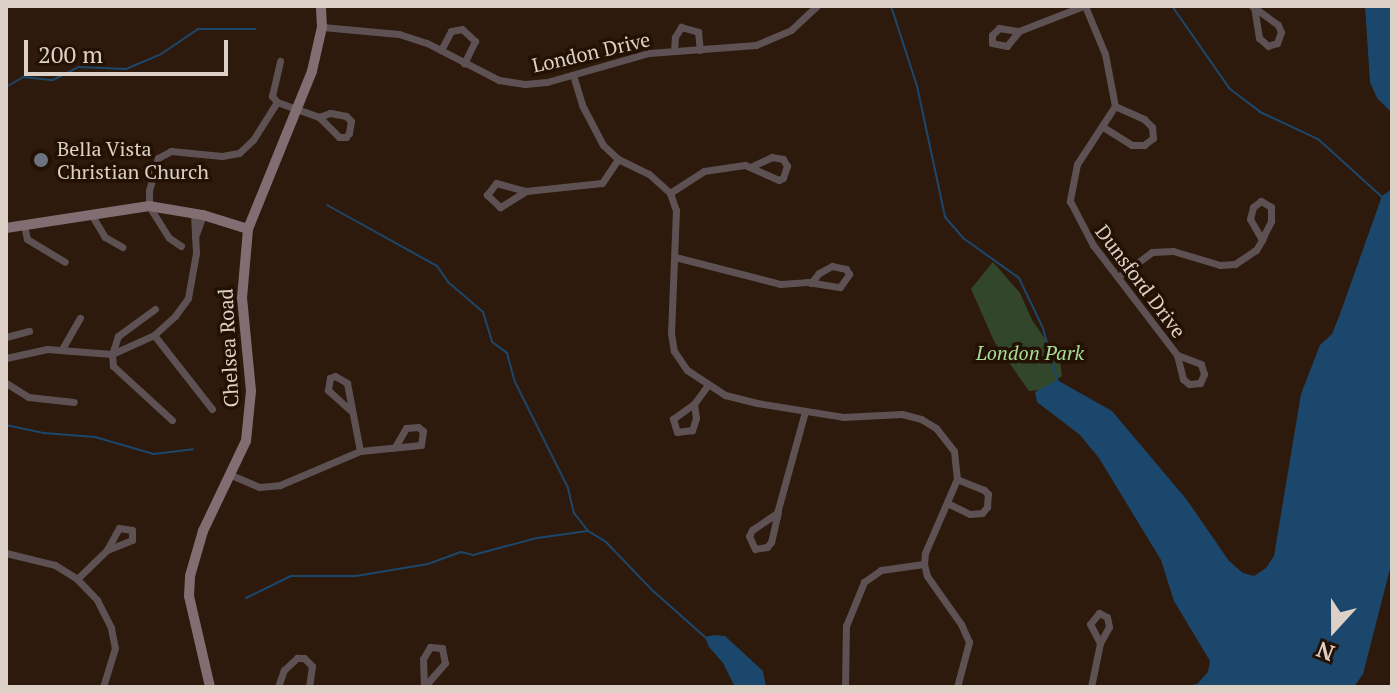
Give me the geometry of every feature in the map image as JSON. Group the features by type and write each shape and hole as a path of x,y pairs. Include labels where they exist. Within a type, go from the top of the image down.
{"street":[{"name":"Chelsea Road","path":"210,687 189,596 190,576 203,531 246,441 251,391 242,298 248,229 312,71 322,27 321,6"},
{"name":"London Drive","path":"322,27 399,34 441,50 499,80 525,84 573,75 626,57 756,45 778,38 817,6"},
{"path":"1019,31 1084,6 1109,66 1115,106 1144,119 1152,127 1153,138 1144,145 1132,145 1103,127"},
{"path":"1253,7 1278,25 1281,32 1277,43 1268,46 1259,38 1253,7"},
{"path":"674,51 675,37 681,27 698,32 700,50"},
{"path":"441,50 451,31 462,29 475,41 464,64"},
{"path":"280,61 272,96 277,102 319,117 339,137 346,137 349,133 351,121 346,116 330,113 319,117"},
{"path":"573,75 596,137 618,159 649,174 670,193 676,210 670,308 674,351 687,370 725,395 843,417 902,414 921,419 936,428 954,451 957,479 925,553 924,564 927,576 961,624 969,642 957,687"},
{"path":"181,246 169,238 149,206 149,191 158,158 171,151 222,156 239,153 253,140 277,102"},
{"name":"Dunsford Drive","path":"1115,106 1077,164 1070,201 1093,245 1177,355 1183,379 1189,384 1200,383 1204,374 1201,364 1177,355"},
{"path":"670,193 704,171 751,167 764,159 779,157 786,162 787,172 779,180 751,167"},
{"path":"526,191 500,207 487,195 496,183 526,191 602,183 618,159"},
{"path":"1118,277 1152,252 1173,251 1220,265 1235,264 1256,250 1262,240 1273,214 1271,207 1261,201 1253,207 1250,219 1262,240"},
{"path":"6,228 149,206 198,214 248,229"},
{"path":"91,214 105,237 122,247"},
{"path":"6,358 62,349 112,354 154,335 175,316 188,298 193,280 198,214"},
{"path":"24,225 27,239 65,262"},
{"path":"675,257 780,284 811,283 840,287 849,274 846,269 832,266 819,273 811,283"},
{"path":"155,309 123,330 112,354 113,366 172,420"},
{"path":"62,349 80,318"},
{"path":"6,337 29,331"},
{"path":"154,335 212,409"},
{"path":"350,410 331,395 328,390 330,378 342,378 347,383 360,451"},
{"path":"6,383 28,397 74,402"},
{"path":"694,404 707,386"},
{"path":"778,512 752,530 750,544 755,549 767,547 771,542 805,411"},
{"path":"231,475 259,487 280,485 360,451 396,445"},
{"path":"947,503 977,515 987,507 988,494 984,490 957,479"},
{"path":"77,579 107,550"},
{"path":"6,553 55,565 77,579 97,600 111,628 115,648 103,687"},
{"path":"845,687 846,626 864,582 881,570 924,564"},
{"path":"1091,687 1100,643"},
{"path":"430,647 442,648 445,663 424,687 425,652 430,647"},
{"path":"278,687 284,670 297,658 304,658 312,666 309,687"}],"green space":[{"name":"London Park","path":"993,262 1020,293 1032,320 1060,360 1062,376 1042,390 1029,391 994,341 971,289"}],"water":[{"path":"1365,6 1392,6 1392,113 1377,98 1370,82"},
{"path":"1392,189 1392,561 1363,674 1354,687 1183,687 1197,684 1208,672 1210,661 1174,601 1161,560 1099,458 1080,435 1037,402 1035,392 1057,380 1112,411 1187,500 1229,561 1243,573 1254,576 1266,568 1274,556 1301,394 1320,345 1332,334 1382,196"},
{"path":"725,636 763,671 766,687 735,687 705,637"}],"waterway":[{"path":"891,6 917,86 945,217 963,238 1019,278 1043,328 1058,382"},
{"path":"1172,6 1230,89 1260,112 1318,139 1383,198"},
{"path":"6,87 23,77 53,80 79,67 126,69 161,54 198,29 255,29"},
{"path":"327,205 437,266 448,282 483,312 492,342 507,353 515,382 568,488 574,513 588,531 606,542 652,590 706,638"},
{"path":"6,425 44,433 95,437 154,454 193,449"},
{"path":"246,598 291,576 356,576 428,564 461,552 473,555 537,538 588,531"}],"place":[{"name":"Bella Vista Christian Church","path":"41,160"}]}
